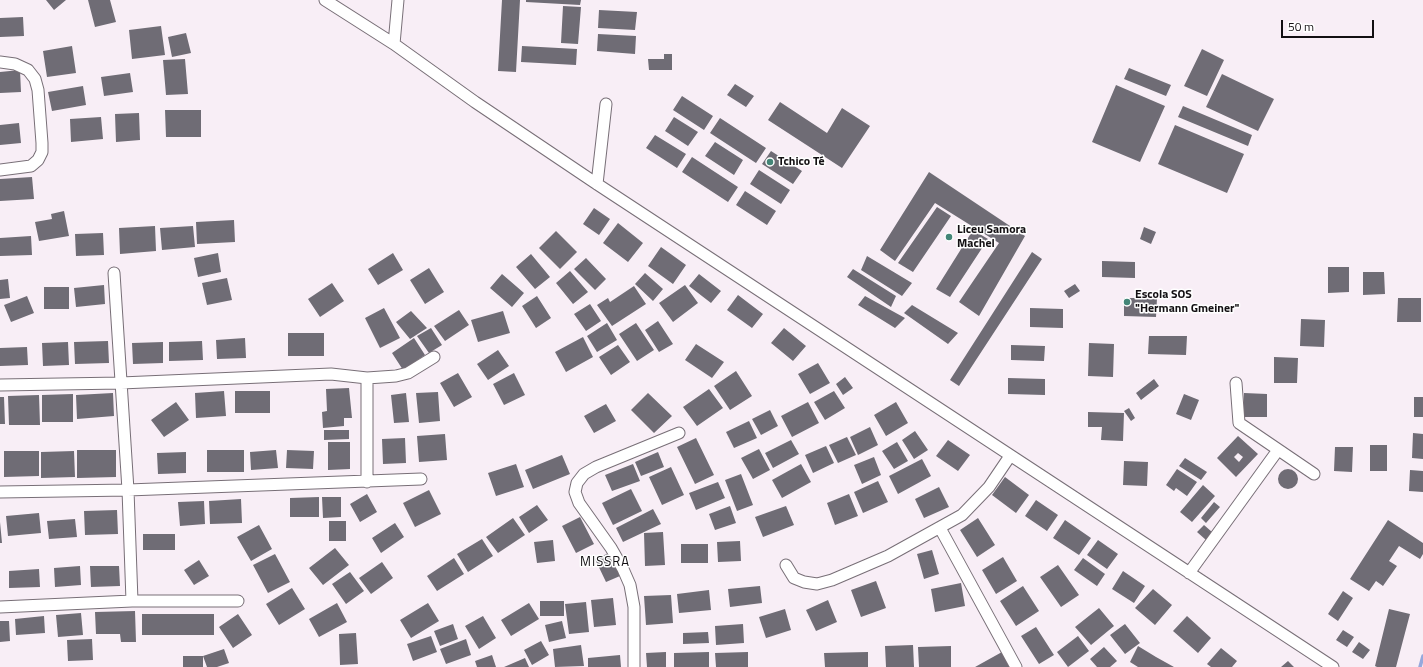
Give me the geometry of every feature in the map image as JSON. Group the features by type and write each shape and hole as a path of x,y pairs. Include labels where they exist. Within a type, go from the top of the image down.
{"street":[{"path":"326,0 394,44 474,102 597,184 1333,667"},
{"path":"394,44 398,0"},
{"path":"0,62 15,64 28,70 35,79 38,90 42,152 38,160 31,166 0,170"},
{"path":"597,184 606,104"},
{"path":"114,274 128,490 132,601"},
{"path":"0,384 121,383 331,374 367,378 396,376 408,373 434,357"},
{"path":"367,378 367,482"},
{"path":"1236,383 1239,423 1314,474"},
{"path":"634,667 634,607 630,585 611,548 580,503 575,492 577,483 584,474 596,467 679,433"},
{"path":"1190,573 1278,450"},
{"path":"786,565 794,578 804,582 817,584 832,580 888,556 962,515 976,501 1010,456"},
{"path":"0,492 128,490 421,479"},
{"path":"940,528 1016,667"},
{"path":"0,607 132,601 238,601"}],"building":[{"path":"46,0 66,0 54,10"},
{"path":"88,0 110,0 116,22 95,27"},
{"path":"502,0 520,0 516,72 498,71"},
{"path":"526,0 581,0 580,5 526,2"},
{"path":"563,6 581,7 578,44 561,43"},
{"path":"599,10 637,12 635,30 598,28"},
{"path":"23,17 24,36 0,37 0,18"},
{"path":"161,26 165,55 132,59 129,30"},
{"path":"186,33 191,53 172,57 168,37"},
{"path":"598,34 636,36 635,54 597,51"},
{"path":"72,46 76,73 47,77 43,51"},
{"path":"522,46 577,49 576,65 521,62"},
{"path":"1202,49 1224,60 1207,96 1184,86"},
{"path":"664,54 672,54 672,70 649,70 648,59 664,59"},
{"path":"185,59 188,94 166,95 163,60"},
{"path":"1129,68 1171,85 1166,96 1124,79"},
{"path":"20,70 21,92 0,93 0,72"},
{"path":"130,73 133,92 104,96 101,77"},
{"path":"1222,74 1274,99 1258,131 1206,107"},
{"path":"735,84 754,96 746,107 727,95"},
{"path":"1116,85 1165,106 1140,162 1092,142"},
{"path":"83,86 86,105 52,111 48,92"},
{"path":"682,96 713,116 704,130 673,110"},
{"path":"780,102 827,133 842,108 870,126 842,168 768,120"},
{"path":"1183,106 1252,135 1248,146 1178,117"},
{"path":"165,110 201,110 201,137 166,137"},
{"path":"139,113 140,140 116,142 115,114"},
{"path":"101,117 103,139 71,142 70,119"},
{"path":"674,117 698,132 688,146 665,131"},
{"path":"720,118 766,148 756,163 710,133"},
{"path":"19,123 21,143 0,145 0,125"},
{"path":"1175,125 1244,154 1227,193 1158,164"},
{"path":"655,135 686,154 677,168 646,148"},
{"path":"715,142 743,160 734,175 705,156"},
{"path":"771,151 802,171 793,184 762,164"},
{"path":"692,157 738,187 728,202 682,172"},
{"path":"759,170 790,190 781,204 750,184"},
{"path":"929,172 1025,236 979,316 959,302 999,243 935,203 895,261 880,250"},
{"path":"32,177 34,199 0,201 0,179"},
{"path":"745,191 776,211 767,225 736,205"},
{"path":"937,207 951,216 913,272 898,263"},
{"path":"594,208 610,219 599,235 583,224"},
{"path":"64,211 69,236 39,241 35,222 52,219 51,214"},
{"path":"234,220 235,242 197,244 196,222"},
{"path":"618,223 643,243 628,262 603,243"},
{"path":"155,226 156,251 120,254 119,228"},
{"path":"193,226 195,247 162,250 160,228"},
{"path":"1144,227 1156,232 1151,244 1140,239"},
{"path":"973,230 988,239 950,297 936,289"},
{"path":"556,231 577,252 560,269 539,248"},
{"path":"103,233 104,255 76,256 75,234"},
{"path":"31,236 32,255 0,256 0,238"},
{"path":"661,247 686,265 673,284 648,266"},
{"path":"1032,252 1042,259 959,386 950,380"},
{"path":"218,253 221,272 198,277 194,258"},
{"path":"393,253 403,270 378,285 368,269"},
{"path":"531,254 550,277 535,289 516,267"},
{"path":"867,256 912,283 902,296 861,270"},
{"path":"586,258 606,279 595,290 574,269"},
{"path":"1102,261 1135,262 1135,278 1102,277"},
{"path":"1328,267 1349,267 1349,292 1328,293"},
{"path":"429,268 444,292 425,304 410,280"},
{"path":"853,269 896,296 891,307 847,277"},
{"path":"570,271 588,292 573,304 556,283"},
{"path":"1363,272 1384,272 1385,294 1363,295"},
{"path":"645,273 663,289 653,301 635,284"},
{"path":"502,274 524,293 512,307 490,288"},
{"path":"699,274 721,291 711,303 689,286"},
{"path":"227,278 232,300 207,305 202,283"},
{"path":"8,279 10,298 0,299 0,280"},
{"path":"332,283 344,301 320,317 308,299"},
{"path":"1075,284 1080,291 1069,298 1064,291"},
{"path":"104,285 105,304 76,307 74,288"},
{"path":"685,285 698,303 673,322 659,303"},
{"path":"634,286 646,304 612,326 597,305 608,298 610,302"},
{"path":"44,287 69,287 69,309 44,309"},
{"path":"738,295 763,314 752,328 727,310"},
{"path":"27,296 34,313 11,322 4,305"},
{"path":"537,296 551,318 536,328 522,306"},
{"path":"865,296 905,318 895,328 858,305"},
{"path":"1124,298 1157,298 1156,317 1124,316"},
{"path":"1398,298 1421,298 1421,322 1397,322"},
{"path":"590,304 601,321 586,331 574,314"},
{"path":"912,305 958,333 948,344 904,313"},
{"path":"384,308 400,338 380,348 365,318"},
{"path":"1030,308 1063,309 1063,328 1030,327"},
{"path":"459,310 469,325 445,341 434,326"},
{"path":"411,311 427,328 410,339 396,322"},
{"path":"503,311 510,333 478,342 471,320"},
{"path":"1301,319 1325,320 1324,347 1300,346"},
{"path":"658,321 673,344 659,352 645,330"},
{"path":"607,323 617,340 597,352 587,336"},
{"path":"636,323 654,350 637,361 619,334"},
{"path":"431,328 442,345 429,353 417,336"},
{"path":"784,328 806,346 793,361 771,343"},
{"path":"288,333 324,333 324,356 288,356"},
{"path":"1149,336 1187,336 1186,355 1148,354"},
{"path":"583,337 593,357 566,372 555,352"},
{"path":"245,338 246,358 217,359 216,340"},
{"path":"414,338 425,355 403,370 392,353"},
{"path":"108,341 109,363 75,364 74,342"},
{"path":"202,341 203,360 169,361 169,342"},
{"path":"68,342 69,365 43,366 42,343"},
{"path":"163,342 163,363 133,364 132,343"},
{"path":"1089,343 1114,344 1113,377 1088,376"},
{"path":"696,344 724,362 712,378 685,360"},
{"path":"618,345 630,362 611,375 599,357"},
{"path":"1011,345 1045,346 1044,361 1011,360"},
{"path":"27,347 28,365 0,366 0,348"},
{"path":"498,350 509,366 488,380 477,364"},
{"path":"1274,357 1298,358 1297,383 1274,383"},
{"path":"818,363 830,383 810,394 798,374"},
{"path":"736,371 752,396 730,410 714,386"},
{"path":"458,373 472,397 454,407 440,383"},
{"path":"514,373 525,395 504,405 493,384"},
{"path":"845,377 853,388 843,395 836,384"},
{"path":"1008,378 1045,379 1045,395 1008,394"},
{"path":"1154,379 1159,386 1141,400 1136,393"},
{"path":"349,388 352,418 344,418 344,426 323,428 322,412 327,411 326,389"},
{"path":"709,389 723,408 697,426 683,407"},
{"path":"224,391 226,416 196,418 195,393"},
{"path":"235,391 270,391 270,413 235,413"},
{"path":"834,391 845,408 825,420 814,402"},
{"path":"438,392 440,421 419,423 416,393"},
{"path":"113,393 114,416 77,419 76,395"},
{"path":"406,393 409,422 394,423 391,395"},
{"path":"648,393 672,416 654,433 631,410"},
{"path":"1244,393 1267,394 1267,417 1243,417"},
{"path":"73,394 73,422 42,422 42,395"},
{"path":"1184,394 1199,400 1191,420 1176,414"},
{"path":"39,395 40,425 9,425 8,396"},
{"path":"0,397 4,397 5,424 0,424"},
{"path":"1414,397 1423,397 1423,417 1414,417"},
{"path":"176,402 189,420 164,437 151,420"},
{"path":"808,402 819,423 792,437 781,416"},
{"path":"896,402 908,423 886,436 874,415"},
{"path":"606,404 616,421 594,433 584,416"},
{"path":"1129,408 1135,418 1131,421 1124,411"},
{"path":"770,410 778,426 761,435 752,419"},
{"path":"1088,412 1124,413 1123,441 1101,440 1102,427 1088,427"},
{"path":"749,421 757,438 734,448 726,432"},
{"path":"870,427 878,445 858,455 850,437"},
{"path":"324,430 349,430 349,439 324,440"},
{"path":"915,431 928,450 914,459 902,440"},
{"path":"1413,433 1423,434 1423,459 1412,458"},
{"path":"445,434 447,460 419,462 417,436"},
{"path":"1238,436 1258,454 1236,477 1217,458","holes":["1238,453 1243,457 1239,462 1234,457"]},
{"path":"847,437 856,455 838,463 829,445"},
{"path":"405,438 406,463 383,464 382,439"},
{"path":"696,438 714,475 695,484 677,447"},
{"path":"791,440 799,454 773,468 765,453"},
{"path":"948,440 970,455 958,471 936,456"},
{"path":"328,442 350,442 350,469 328,470"},
{"path":"897,442 908,461 894,469 882,451"},
{"path":"1370,445 1387,445 1387,471 1370,471"},
{"path":"826,446 834,463 813,473 805,455"},
{"path":"1335,447 1353,447 1352,472 1334,471"},
{"path":"759,449 770,470 753,479 741,458"},
{"path":"77,450 116,450 116,477 77,478"},
{"path":"207,450 244,450 244,472 207,472"},
{"path":"276,450 278,468 251,470 250,452"},
{"path":"287,450 314,451 313,469 286,468"},
{"path":"4,451 39,451 39,476 4,477"},
{"path":"74,451 75,477 41,478 41,452"},
{"path":"186,452 186,473 158,474 157,453"},
{"path":"658,452 664,467 641,476 635,462"},
{"path":"562,455 570,474 533,489 525,470"},
{"path":"874,457 881,475 862,484 854,465"},
{"path":"1185,458 1207,472 1201,480 1179,466"},
{"path":"922,459 931,476 898,494 889,476"},
{"path":"1124,461 1148,462 1147,486 1123,485"},
{"path":"516,464 524,487 496,496 488,473"},
{"path":"633,464 640,481 612,491 605,475"},
{"path":"801,464 811,482 782,498 772,480"},
{"path":"671,467 684,495 662,505 649,477"},
{"path":"1177,469 1197,482 1187,496 1176,488 1174,491 1166,485"},
{"path":"1288,469 1295,472 1298,479 1295,486 1288,489 1281,486 1278,479 1281,472"},
{"path":"1410,470 1423,471 1423,492 1409,491"},
{"path":"741,474 753,505 737,511 725,480"},
{"path":"1005,477 1029,495 1016,513 992,495"},
{"path":"878,481 888,502 863,513 854,492"},
{"path":"718,482 725,498 696,510 689,493"},
{"path":"1203,485 1215,496 1192,522 1180,512"},
{"path":"939,487 949,507 924,518 915,499"},
{"path":"631,489 642,511 613,525 602,503"},
{"path":"429,490 441,514 415,527 403,503"},
{"path":"367,494 377,512 360,522 350,504"},
{"path":"849,494 858,516 835,525 827,503"},
{"path":"319,497 319,517 290,517 290,498"},
{"path":"322,497 341,497 341,517 323,518"},
{"path":"241,499 242,523 210,524 209,501"},
{"path":"1036,500 1058,515 1047,531 1025,516"},
{"path":"204,501 205,524 180,526 178,502"},
{"path":"1214,502 1220,507 1206,523 1201,518"},
{"path":"537,505 548,520 529,533 519,517"},
{"path":"730,506 736,523 715,530 709,514"},
{"path":"786,506 794,525 763,537 755,517"},
{"path":"653,509 661,524 623,542 616,528"},
{"path":"117,510 118,534 85,535 84,511"},
{"path":"39,513 41,533 8,536 6,516"},
{"path":"580,517 594,544 576,553 562,526"},
{"path":"513,518 525,535 498,553 486,537"},
{"path":"978,518 995,545 977,557 960,530"},
{"path":"75,519 77,537 49,539 47,521"},
{"path":"1065,520 1091,538 1079,555 1053,538"},
{"path":"1388,520 1423,543 1423,554 1420,559 1399,546 1389,561 1397,566 1383,586 1376,581 1369,591 1350,579"},
{"path":"329,521 346,521 346,541 329,541"},
{"path":"0,522 2,543 0,543"},
{"path":"395,523 404,537 381,553 372,538"},
{"path":"259,525 272,549 251,561 237,537"},
{"path":"1204,525 1212,532 1206,540 1197,532"},
{"path":"663,532 665,565 645,566 644,533"},
{"path":"143,534 175,534 175,550 143,550"},
{"path":"482,539 493,556 468,572 457,554"},
{"path":"553,540 555,561 537,563 534,542"},
{"path":"1098,540 1118,554 1107,569 1087,555"},
{"path":"740,541 741,561 718,562 717,542"},
{"path":"681,544 708,544 708,563 681,563"},
{"path":"335,548 349,565 323,585 309,568"},
{"path":"932,550 939,574 924,579 917,554"},
{"path":"609,553 620,576 606,582 595,559"},
{"path":"275,554 290,582 268,593 253,565"},
{"path":"1003,557 1017,581 996,594 982,570"},
{"path":"454,558 464,574 437,591 427,576"},
{"path":"1083,558 1105,574 1097,586 1074,570"},
{"path":"199,560 209,576 194,585 184,570"},
{"path":"382,562 393,578 371,594 359,578"},
{"path":"1058,565 1079,595 1061,607 1040,577"},
{"path":"80,566 81,585 55,587 54,568"},
{"path":"90,566 119,566 120,586 91,587"},
{"path":"39,569 40,587 9,588 9,571"},
{"path":"1123,571 1145,586 1134,603 1112,589"},
{"path":"350,572 364,591 346,604 332,584"},
{"path":"876,581 886,608 861,617 851,590"},
{"path":"961,583 965,606 935,612 931,589"},
{"path":"760,586 762,603 730,607 728,589"},
{"path":"1023,586 1039,611 1016,626 1000,601"},
{"path":"292,588 305,609 279,625 266,604"},
{"path":"1153,589 1172,605 1155,625 1135,608"},
{"path":"709,590 711,610 679,613 677,594"},
{"path":"1343,591 1353,598 1338,621 1328,614"},
{"path":"671,595 673,623 646,625 644,596"},
{"path":"613,598 616,625 594,627 591,600"},
{"path":"828,600 837,622 816,631 806,610"},
{"path":"540,601 564,601 564,616 540,616"},
{"path":"586,602 589,632 569,634 565,604"},
{"path":"337,603 347,622 319,637 309,619"},
{"path":"428,603 439,621 411,638 400,620"},
{"path":"529,603 539,619 511,636 501,620"},
{"path":"1099,608 1114,626 1091,645 1075,627"},
{"path":"785,609 791,630 766,638 759,617"},
{"path":"1389,609 1410,614 1396,667 1377,667 1375,666"},
{"path":"135,611 136,642 121,642 120,634 96,634 95,612"},
{"path":"81,613 83,635 58,637 56,615"},
{"path":"142,614 214,614 214,635 142,635"},
{"path":"238,614 252,635 233,648 219,627"},
{"path":"44,616 45,633 16,635 15,619"},
{"path":"483,616 496,638 479,649 465,626"},
{"path":"1187,616 1211,638 1198,653 1173,631"},
{"path":"0,621 9,621 10,641 0,642"},
{"path":"562,621 566,638 549,642 545,625"},
{"path":"453,624 458,639 440,646 434,631"},
{"path":"743,624 744,643 716,645 715,626"},
{"path":"1125,624 1140,643 1125,654 1110,635"},
{"path":"1036,627 1054,655 1039,664 1021,636"},
{"path":"1343,630 1354,637 1347,647 1336,640"},
{"path":"708,632 709,643 683,644 683,633"},
{"path":"356,633 358,664 340,665 339,634"},
{"path":"431,636 437,652 413,661 407,644"},
{"path":"1078,636 1089,651 1068,667 1057,652"},
{"path":"92,639 93,660 68,661 67,640"},
{"path":"466,639 471,655 446,664 440,649"},
{"path":"541,641 549,655 532,665 524,650"},
{"path":"1359,642 1370,650 1363,659 1352,652"},
{"path":"581,645 584,666 555,667 553,649"},
{"path":"913,645 914,667 886,667 885,646"},
{"path":"951,646 951,667 919,667 918,647"},
{"path":"1138,646 1174,667 1138,667 1130,662"},
{"path":"1104,647 1117,661 1110,667 1097,667 1090,659"},
{"path":"1221,648 1237,661 1232,667 1211,667 1207,664"},
{"path":"224,649 229,663 217,667 207,667 203,656"},
{"path":"666,652 666,667 647,667 646,653"},
{"path":"709,652 709,667 674,667 674,653"},
{"path":"748,652 748,667 716,667 715,653"},
{"path":"868,652 868,667 825,667 824,653"},
{"path":"1002,652 1011,667 975,667"},
{"path":"492,655 496,667 477,667 475,661"},
{"path":"620,655 621,667 588,667 588,658"},
{"path":"183,656 203,656 203,667 183,667"},
{"path":"525,658 529,667 504,667"},
{"path":"1288,661 1294,667 1281,667"}],"waterway":[{"path":"1420,667 1423,656"}],"place":[{"name":"Tchico Té","path":"770,162"},
{"name":"Liceu Samora Machel","path":"949,237"},
{"name":"Escola SOS \"Hermann Gmeiner\"","path":"1127,302"}],"district":[{"name":"MISSRA","path":"605,563"}]}
